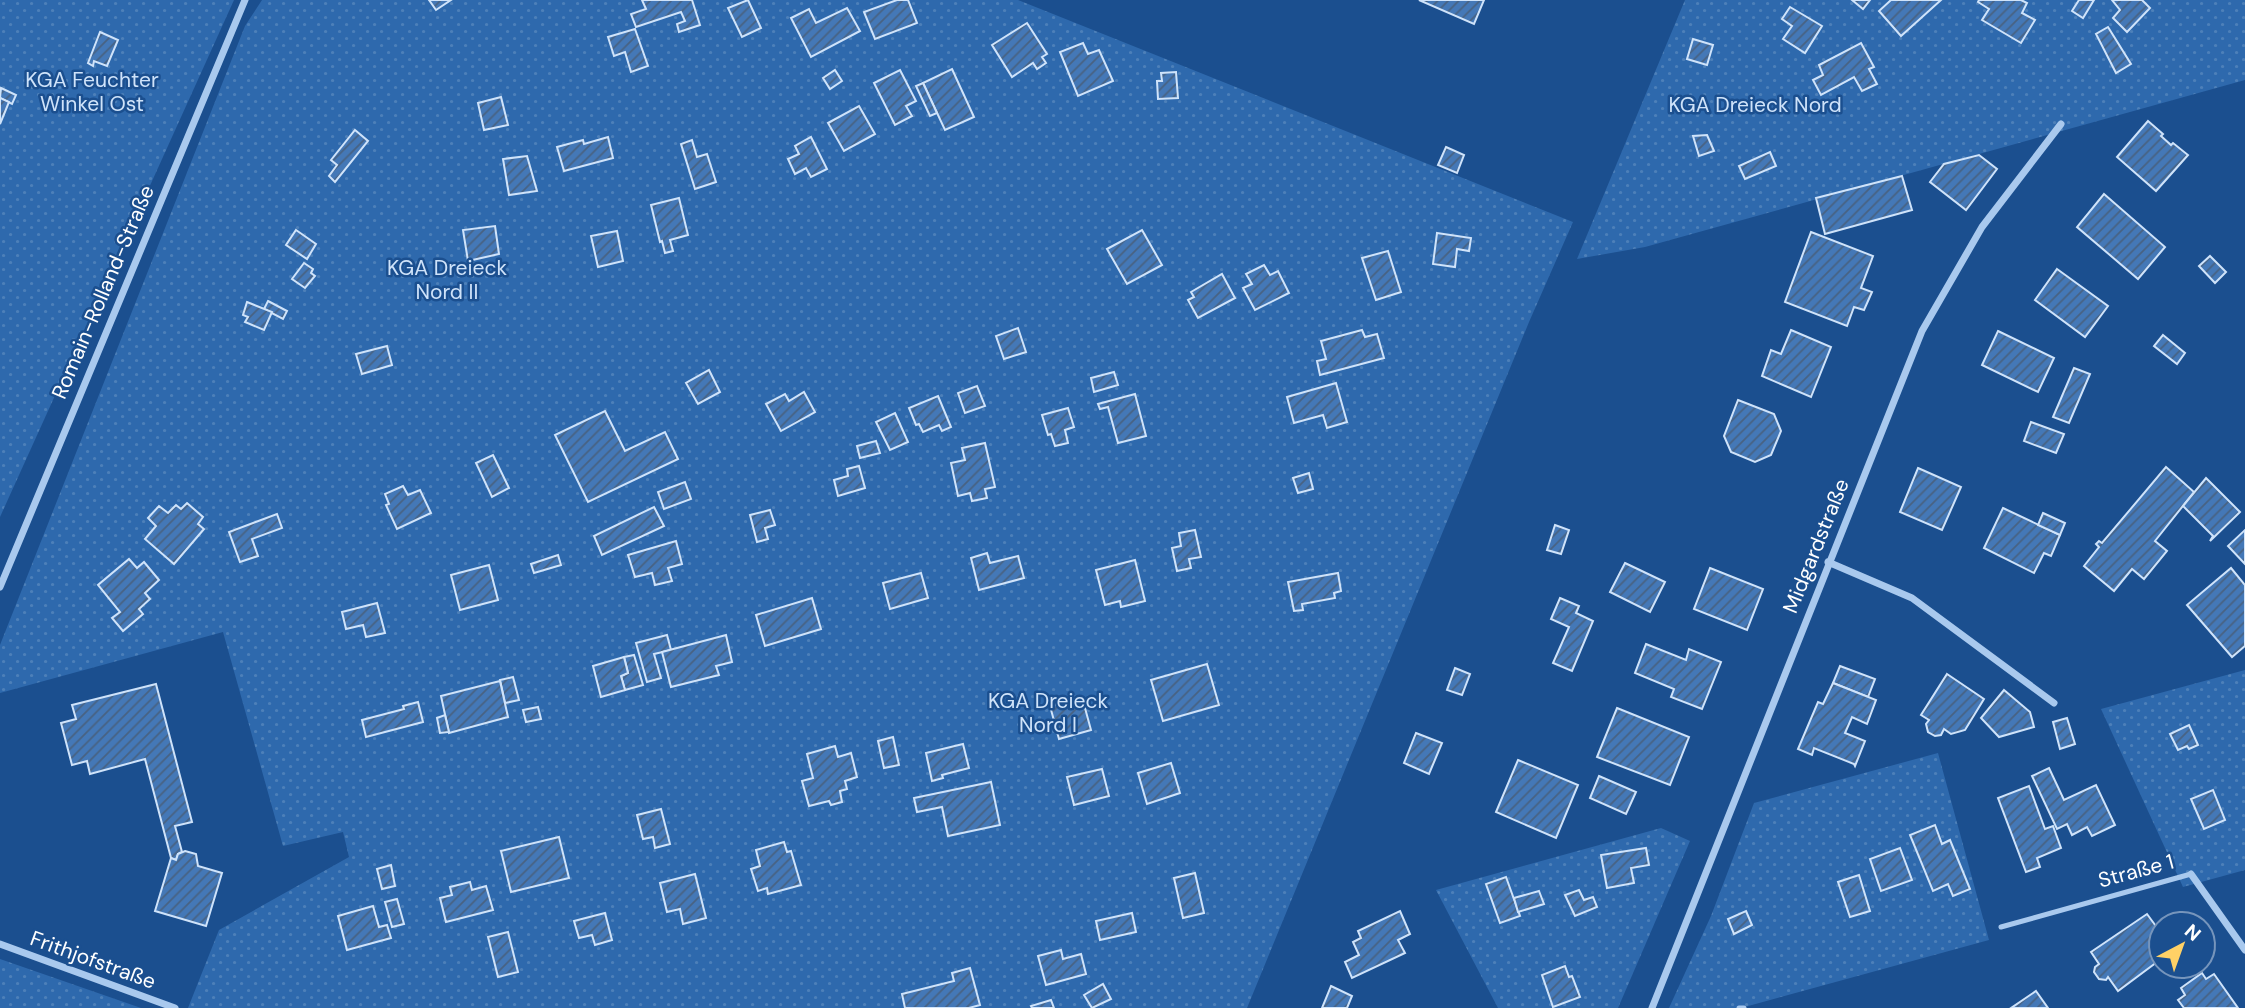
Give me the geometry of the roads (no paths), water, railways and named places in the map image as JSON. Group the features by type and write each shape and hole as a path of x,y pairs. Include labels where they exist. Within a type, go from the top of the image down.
{"street":[{"name":"Romain-Rolland-Straße","path":"0,587 245,0"},
{"name":"Midgardstraße","path":"1652,1008 1922,331 1982,227 2061,124"},
{"path":"1828,562 1912,598 2054,703"},
{"name":"Straße 1","path":"2191,874 2245,950"},
{"name":"Frithjofstraße","path":"0,944 175,1008"}],"lane":[{"name":"Straße 1","path":"2001,927 2191,874"}],"park label":[{"name":"KGA Feuchter Winkel Ost","path":"92,92"},
{"name":"KGA Dreieck Nord","path":"1755,105"},
{"name":"KGA Dreieck Nord II","path":"447,280"},
{"name":"KGA Dreieck Nord I","path":"1048,713"}]}
